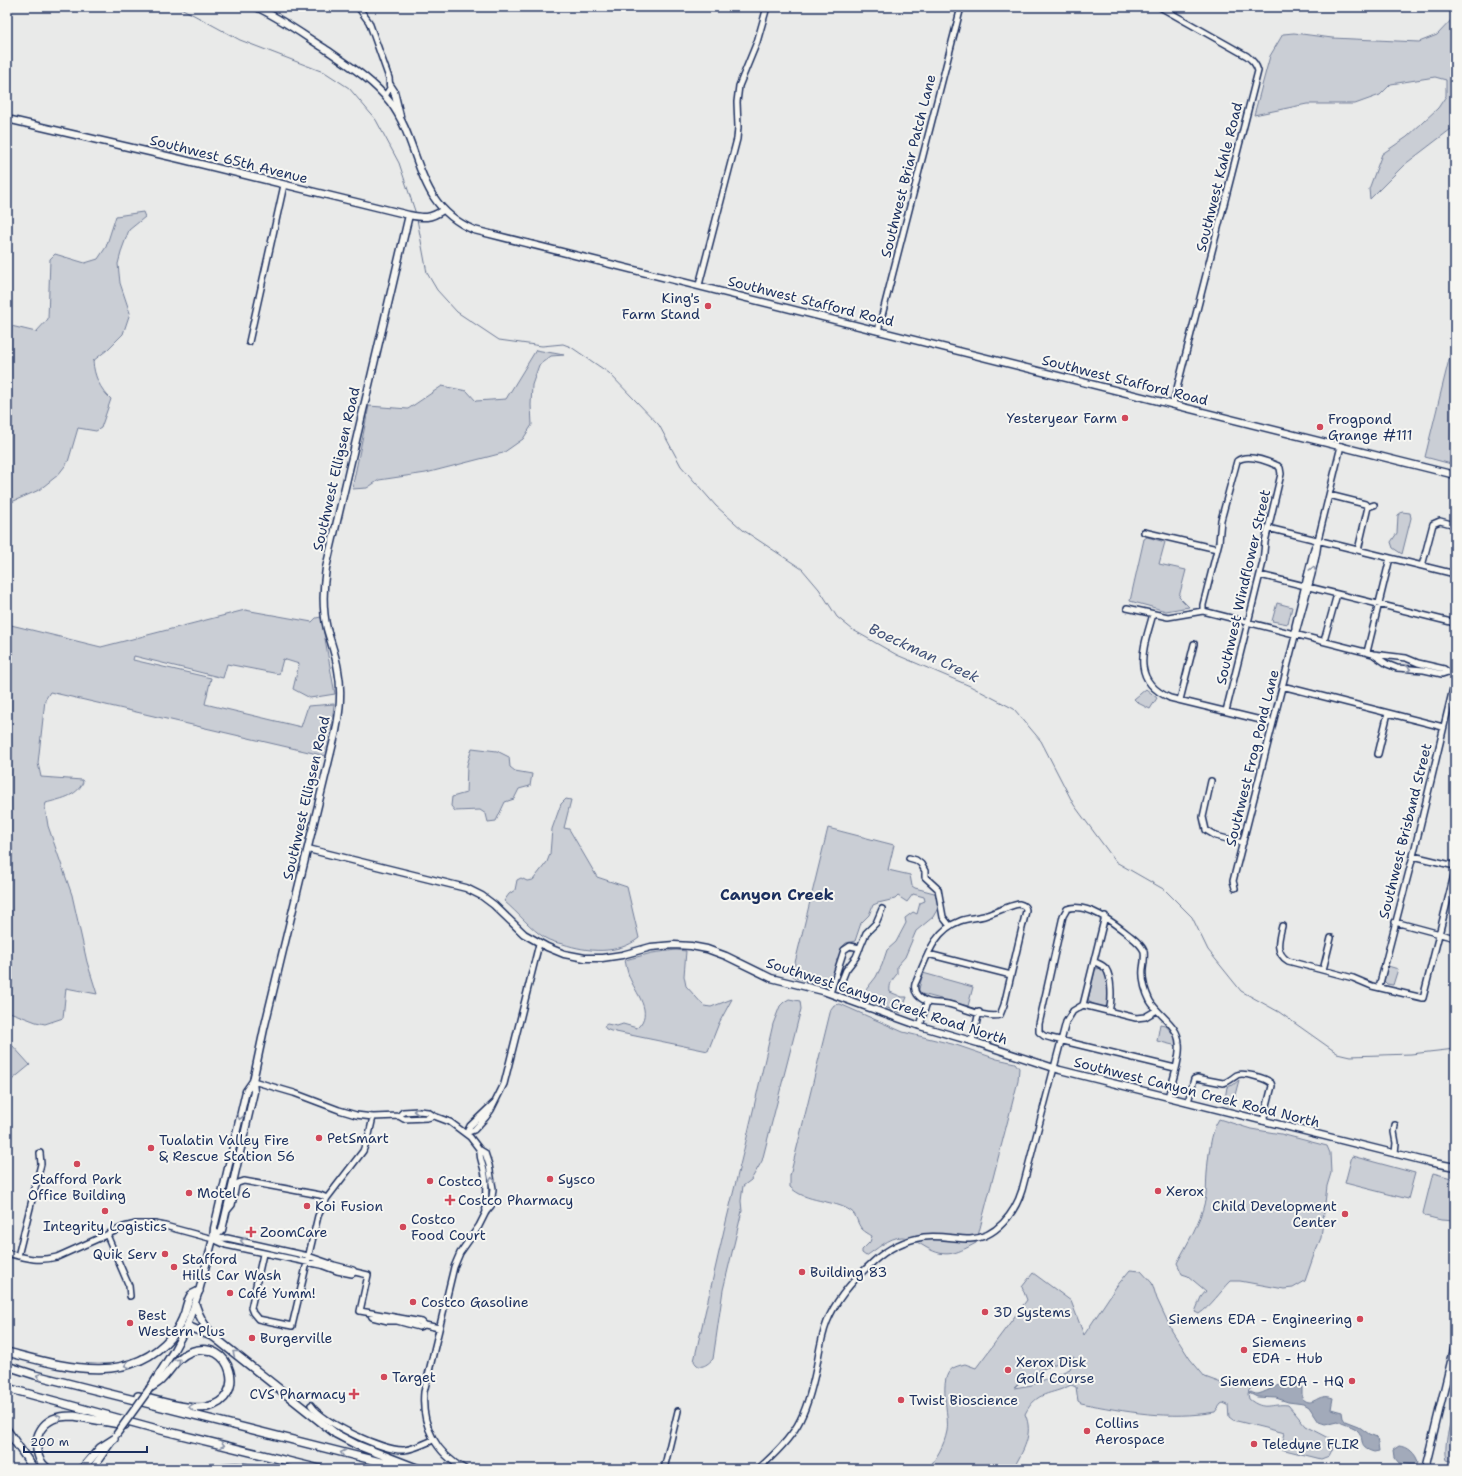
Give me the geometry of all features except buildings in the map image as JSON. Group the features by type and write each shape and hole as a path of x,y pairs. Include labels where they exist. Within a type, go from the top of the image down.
{"highway":[{"path":"7,1352 71,1367 93,1370 110,1369 129,1365 152,1354 172,1336 181,1321 190,1296 199,1291"},
{"path":"195,1304 199,1317 214,1337 336,1434 357,1445 420,1469"},
{"path":"188,1326 214,1337"},
{"path":"90,1389 186,1406 207,1408 219,1402 226,1395 230,1387 231,1374 229,1366 222,1357 213,1352 197,1350 181,1357 163,1379 150,1388"},
{"path":"7,1366 90,1389 408,1469"},
{"path":"7,1388 157,1430 320,1469"},
{"path":"48,1469 40,1460 36,1450 36,1445 41,1430 52,1420 74,1416 157,1430"},
{"path":"7,1430 34,1469"},
{"path":"82,1469 100,1448 115,1437"},
{"path":"204,1469 236,1467 260,1469"}],"main road":[{"name":"Southwest Stafford Road","path":"256,7 282,21 347,64 365,77 385,96 400,119 431,194 443,210 464,226 485,234 699,285 1455,475"},
{"path":"390,85 394,91 400,119"},
{"name":"Southwest 65th Avenue","path":"7,119 409,215 428,218 443,210"},
{"name":"Southwest Elligsen Road","path":"213,1239 222,1230 254,1092 253,1081 264,1029 336,731 340,705 339,671 327,629 324,607 326,568 409,215"},
{"name":"Southwest Canyon Creek Road North","path":"308,849 466,888 487,899 501,910 524,934 539,944 564,954 589,958 617,956 659,946 674,945 696,947 721,954 771,978 830,993 920,1026 972,1041 1053,1068 1263,1121 1455,1167"},
{"name":"Southwest Elligsen Road","path":"92,1469 150,1388 188,1326 213,1239 214,1228 246,1091 253,1081"},
{"path":"1425,1469 1455,1345"}],"street":[{"path":"358,7 369,22 390,85 390,90 385,96"},
{"path":"699,285 737,139 737,102 739,86 757,42 767,7"},
{"name":"Southwest Briar Patch Lane","path":"878,331 961,7"},
{"name":"Southwest Kahle Road","path":"1160,7 1247,56 1253,60 1258,71 1173,404"},
{"path":"248,342 284,185"},
{"name":"Southwest Frog Pond Lane","path":"1235,888 1233,881 1296,634 1295,626 1318,548 1318,540 1341,446"},
{"name":"Southwest Windflower Street","path":"1217,549 1221,520 1236,464 1240,459 1247,457 1275,464 1280,468 1281,474 1268,528 1260,575 1226,711"},
{"path":"1329,495 1365,504 1368,507"},
{"path":"1368,507 1374,505"},
{"path":"1358,550 1368,507"},
{"path":"1422,566 1433,524 1440,521 1455,525"},
{"path":"1268,528 1455,574"},
{"path":"1144,532 1217,549 1203,605 1203,611"},
{"path":"1370,653 1379,604 1390,558"},
{"path":"1260,575 1455,623"},
{"path":"1324,641 1336,594"},
{"path":"1127,608 1168,617 1203,611 1370,653 1406,658 1418,663 1444,669 1455,674"},
{"path":"1153,614 1143,652 1142,668 1148,682 1158,692 1170,698 1273,723"},
{"path":"1180,700 1194,644"},
{"path":"1370,653 1387,664 1397,668 1424,670 1442,674 1448,672"},
{"name":"Southwest Brisband Street","path":"1379,987 1413,856 1455,680"},
{"path":"1282,686 1443,727"},
{"path":"1378,754 1388,713"},
{"path":"1211,781 1203,817 1206,830 1216,836 1243,843"},
{"path":"1413,856 1455,866"},
{"path":"909,858 916,860 921,864 925,871 925,877 938,889 944,917 950,926"},
{"path":"1282,926 1278,946 1280,954 1283,958 1291,962 1423,998 1455,871"},
{"path":"1014,905 1023,905 1026,908 1004,1004 1000,1015 996,1016 948,1004 927,1002 916,994 914,987 928,954 934,943 950,926 960,921 994,913 1014,905"},
{"path":"1168,1097 1180,1048 1176,1032 1150,1001 1144,987 1144,955 1142,948 1105,916 1076,908 1067,909 1064,912 1038,1028 1041,1034 1061,1041 1175,1068"},
{"path":"840,985 846,970 856,957 866,933 876,923 882,909"},
{"path":"1083,1005 1095,962 1105,916"},
{"path":"1395,922 1455,938"},
{"path":"1323,970 1331,938"},
{"path":"466,1133 474,1130 492,1110 494,1102 500,1092 507,1074 539,944"},
{"path":"830,993 844,950 850,946 860,948"},
{"path":"928,954 1011,975"},
{"path":"1095,962 1105,968 1108,976 1111,1001 1108,1011"},
{"path":"920,1026 927,1002"},
{"path":"758,1469 790,1438 802,1417 809,1400 821,1341 827,1322 837,1303 859,1276 874,1262 899,1245 915,1239 929,1237 977,1238 993,1231 1012,1213 1020,1195 1066,1022 1074,1010 1083,1005 1140,1018 1157,1010"},
{"path":"972,1041 979,1012"},
{"path":"1188,1102 1194,1080 1197,1078 1223,1083 1242,1074 1265,1079 1271,1083 1272,1086 1263,1121"},
{"path":"253,1081 305,1096 345,1112 373,1117 399,1116 403,1112 419,1110 428,1112 450,1122 466,1133 480,1150 485,1153 493,1185 491,1206 456,1260 423,1397 425,1418 433,1440 449,1458 465,1469"},
{"path":"263,1254 251,1308 253,1313 258,1318 292,1326 318,1216 327,1198 363,1151 369,1135 373,1117"},
{"path":"1395,1125 1395,1153"},
{"path":"18,1256 41,1164 40,1153"},
{"path":"226,1212 232,1206 236,1185 244,1181 320,1195 327,1198"},
{"path":"7,1253 35,1260 57,1257 124,1227 142,1224 155,1224 213,1239 226,1245 263,1254 306,1262 346,1273 352,1274 355,1272"},
{"path":"107,1235 129,1286 130,1296"},
{"path":"213,1239 228,1238 308,1256 368,1275 360,1311 370,1313 373,1312 422,1322 425,1325 439,1328"},
{"path":"311,1405 320,1415 344,1429 386,1448 406,1450 433,1440"},
{"path":"664,1469 678,1412"}],"shaded area":[{"path":"1455,16 1455,126 1404,165 1370,199 1369,189 1382,154 1407,137 1438,108 1446,96 1446,80 1435,77 1391,84 1380,95 1355,104 1307,104 1254,115 1270,56 1283,34 1294,33 1332,38 1419,42 1437,35"},
{"path":"143,212 145,217 129,230 118,264 120,283 130,313 123,334 93,361 98,382 111,399 101,428 96,431 78,428 68,462 58,475 39,490 7,504 7,325 36,332 48,319 50,259 55,254 85,263 98,259 106,247 116,216"},
{"path":"1455,335 1455,465 1425,457"},
{"path":"536,350 564,355 551,356 539,365 532,385 532,425 523,439 503,453 426,473 379,480 367,488 352,489 369,406 408,409 442,386 467,391 476,401 506,399"},
{"path":"1402,512 1410,513 1411,518 1402,554 1393,548 1391,542 1397,533 1398,515"},
{"path":"1147,537 1165,542 1159,564 1186,570 1179,597 1189,607 1166,611 1130,601 1144,539"},
{"path":"1277,603 1292,607 1288,624 1272,621"},
{"path":"245,610 312,622 316,618 321,617 335,694 310,698 293,689 299,664 283,659 279,674 227,664 223,678 134,656 133,660 211,678 205,704 301,727 308,706 334,704 331,735 326,756 50,692 45,700 38,763 41,777 82,780 83,782 77,791 62,799 46,803 45,807 48,826 72,895 87,962 97,994 66,988 63,1018 45,1024 7,1011 7,624 101,647"},
{"path":"1146,689 1157,698 1150,709 1138,703 1134,699"},
{"path":"472,748 497,751 509,757 510,767 515,771 532,774 530,786 519,789 514,799 505,802 496,821 488,822 486,814 480,810 455,811 451,806 452,797 466,793 467,765"},
{"path":"566,799 571,800 564,828 569,829 597,877 627,887 639,938 622,947 592,950 572,947 551,941 534,930 504,901 509,894 515,890 517,880 521,878 527,881 533,880 547,862 550,854 552,829 561,804"},
{"path":"828,828 894,845 888,870 910,875 912,886 938,894 939,906 933,917 916,931 905,957 897,966 897,974 890,984 890,992 902,997 907,997 901,1013 865,1000 867,997 865,991 876,977 887,950 896,942 906,923 905,918 913,912 917,914 920,903 925,901 924,897 913,894 907,902 898,896 895,899 873,905 869,915 861,923 855,941 846,943 842,947 831,982 828,986 796,978 792,975"},
{"path":"676,950 686,951 684,976 686,986 704,1006 711,1007 732,999 719,1023 708,1051 611,1031 606,1029 604,1026 607,1024 617,1026 623,1024 637,1028 642,1022 644,1016 642,1002 629,976 625,960 652,953"},
{"path":"1388,966 1398,969 1393,985 1387,984 1384,981"},
{"path":"1104,968 1109,988 1109,1006 1099,1007 1088,1001 1095,969"},
{"path":"923,973 973,987 968,1006 918,993"},
{"path":"789,999 800,1001 801,1009 762,1161 751,1180 743,1186 741,1201 742,1211 723,1290 713,1359 706,1365 698,1366 694,1361 773,1024 780,1006"},
{"path":"840,1004 903,1032 956,1045 997,1059 1015,1063 1019,1068 1018,1081 976,1243 955,1253 943,1254 918,1242 902,1237 888,1241 866,1256 862,1253 862,1250 870,1242 872,1236 862,1229 851,1211 836,1204 804,1196 790,1187 790,1176 831,1009 834,1005"},
{"path":"1160,1024 1165,1025 1174,1035 1177,1046 1157,1041"},
{"path":"7,1042 12,1045 30,1065 7,1084"},
{"path":"1239,1080 1232,1106 1224,1104 1227,1087 1233,1085"},
{"path":"1219,1119 1251,1129 1281,1134 1327,1146 1330,1153 1331,1173 1327,1186 1321,1238 1305,1281 1293,1288 1284,1289 1240,1281 1231,1281 1199,1314 1195,1312 1201,1297 1206,1291 1188,1276 1182,1274 1177,1263 1193,1233 1203,1209 1206,1198 1207,1167 1210,1145"},
{"path":"1352,1156 1415,1173 1408,1199 1345,1183"},
{"path":"1433,1173 1455,1179 1455,1221 1441,1220 1425,1216 1423,1213"},
{"path":"1130,1270 1141,1271 1152,1283 1157,1299 1172,1331 1190,1359 1205,1377 1224,1384 1248,1382 1253,1387 1249,1390 1249,1399 1259,1405 1288,1405 1306,1426 1333,1440 1333,1448 1329,1456 1321,1459 1281,1449 1285,1433 1233,1420 1229,1417 1228,1405 1223,1403 1215,1412 1198,1414 1164,1415 1131,1412 1081,1403 1078,1401 1076,1387 1071,1385 1039,1397 1030,1406 1025,1414 1028,1435 1024,1449 1013,1469 928,1469 940,1451 947,1431 945,1388 948,1373 953,1368 965,1364 976,1368 1027,1300 1022,1287 1033,1273 1071,1301 1084,1335 1116,1287","holes":["1074,1357 1070,1369 1032,1385 1014,1388 1034,1373"]},
{"path":"1455,1409 1455,1462 1447,1460 1446,1441"}],"water":[{"path":"1287,1381 1294,1382 1302,1387 1302,1398 1305,1401 1310,1402 1324,1397 1333,1398 1331,1409 1342,1412 1345,1421 1358,1426 1369,1434 1377,1437 1379,1451 1374,1452 1365,1448 1363,1446 1360,1434 1354,1428 1338,1421 1325,1424 1319,1422 1309,1407 1304,1404 1288,1402 1276,1398 1257,1397 1249,1393 1259,1394"},
{"path":"1399,1446 1405,1447 1413,1453 1418,1462 1416,1465 1399,1463 1394,1457 1393,1450"}],"waterway":[{"name":"Boeckman Creek","path":"179,7 240,40 326,73 349,88 376,120 399,163 416,214"},
{"name":"Boeckman Creek","path":"417,219 427,273 437,290 457,312 499,340 542,346 563,344 571,347 609,373 659,425 681,466 716,506 743,530 802,569 819,589 837,617 853,630 897,655 970,686 1014,709 1041,741 1074,805 1116,862 1165,890 1192,917 1208,950 1241,991 1279,1012 1337,1053 1350,1056 1411,1054 1455,1049"}],"place":[{"name":"King's Farm Stand","path":"708,306"},
{"name":"Yesteryear Farm","path":"1125,418"},
{"name":"Frogpond Grange #111","path":"1320,427"},
{"name":"PetSmart","path":"319,1138"},
{"name":"Tualatin Valley Fire & Rescue Station 56","path":"151,1148"},
{"name":"Stafford Park Office Building","path":"77,1164"},
{"name":"Sysco","path":"550,1179"},
{"name":"Costco","path":"430,1181"},
{"name":"Xerox","path":"1158,1191"},
{"name":"Motel 6","path":"189,1193"},
{"name":"Costco Pharmacy","path":"450,1200"},
{"name":"Koi Fusion","path":"307,1206"},
{"name":"Integrity Logistics","path":"105,1211"},
{"name":"Child Development Center","path":"1345,1214"},
{"name":"Costco Food Court","path":"403,1227"},
{"name":"ZoomCare","path":"251,1232"},
{"name":"Quik Serv","path":"165,1254"},
{"name":"Stafford Hills Car Wash","path":"174,1267"},
{"name":"Building 83","path":"802,1272"},
{"name":"Café Yumm!","path":"230,1293"},
{"name":"Costco Gasoline","path":"413,1302"},
{"name":"3D Systems","path":"985,1312"},
{"name":"Siemens EDA - Engineering","path":"1360,1319"},
{"name":"Best Western Plus","path":"130,1323"},
{"name":"Burgerville","path":"252,1338"},
{"name":"Siemens EDA - Hub","path":"1244,1350"},
{"name":"Xerox Disk Golf Course","path":"1008,1370"},
{"name":"Target","path":"384,1377"},
{"name":"Siemens EDA - HQ","path":"1352,1381"},
{"name":"CVS Pharmacy","path":"354,1394"},
{"name":"Twist Bioscience","path":"901,1400"},
{"name":"Collins Aerospace","path":"1087,1431"},
{"name":"Teledyne FLIR","path":"1254,1444"}],"district":[{"name":"Canyon Creek","path":"777,894"}]}
